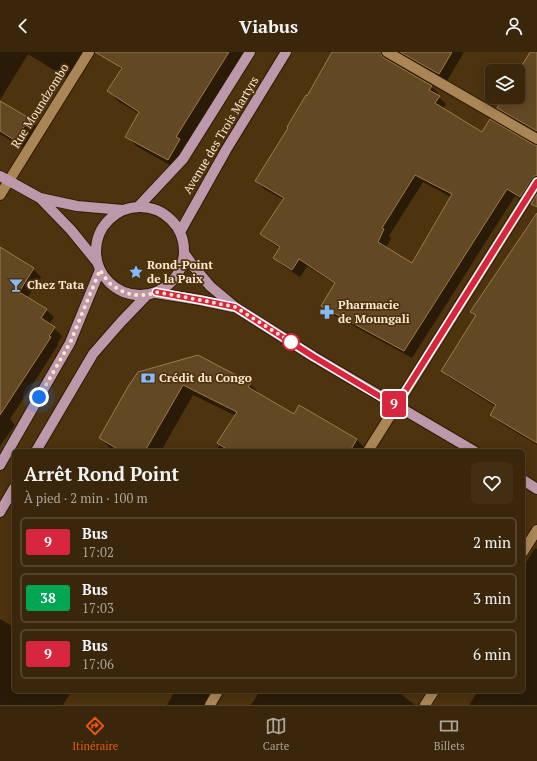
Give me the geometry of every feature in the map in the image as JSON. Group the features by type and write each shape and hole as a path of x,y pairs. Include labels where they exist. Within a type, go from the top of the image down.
{"main road":[{"name":"Avenue des Trois Martyrs","path":"138,207 183,158 250,52"},
{"name":"Avenue des Trois Martyrs","path":"180,232 226,150 286,52"},
{"path":"4,179 40,198 77,206 123,210 138,207 155,209 170,218 180,232 184,246 184,261 178,274 169,285 152,294 120,322 93,354 37,449"},
{"path":"40,198 71,230 108,282 119,290 133,295 152,294 200,300 235,307"},
{"path":"0,465 70,343 98,266 96,247 100,232 109,219 123,210"},
{"path":"184,253 210,286 235,307 314,357 471,449"},
{"path":"525,481 537,489"},
{"path":"0,512 12,491"}],"street":[{"name":"Rue Moundzombo","path":"0,195 4,179 89,52"},
{"path":"387,52 537,139"},
{"path":"369,449 537,182"},
{"path":"525,549 537,530"},
{"path":"210,705 217,693"},
{"path":"425,705 433,693"}],"building":[{"path":"95,52 229,52 176,137 180,139 168,160 125,137 139,112 107,91 122,68"},
{"path":"332,52 381,52 384,58 432,86 429,90 440,96 435,103 482,132 490,119 534,145 537,145 537,176 534,176 520,197 507,189 404,351 321,306 335,283 299,259 292,270 273,258 280,247 260,234 284,198 255,181 288,128 287,127 306,95 307,96","holes":["415,175 452,194 412,263 378,242 384,229 382,228"]},
{"path":"400,52 452,52 439,74"},
{"path":"530,52 537,52 537,131 497,108 499,104 525,104 525,64 523,64"},
{"path":"0,101 29,118 16,141 0,131"},
{"path":"537,194 537,207 531,204"},
{"path":"537,213 537,443 490,415 496,405 441,371 476,315 470,312"},
{"path":"0,247 34,268 19,292 47,309 41,318 55,327 49,336 51,337 0,415"},
{"path":"198,355 251,383 248,387 294,414 299,405 357,439 351,449 227,449 217,443 237,412 183,385 146,449 118,449 99,438 138,372"}],"bus line":[{"name":"9","path":"156,292 235,307 314,357 396,406 537,182"}],"place":[{"name":"Rond-Point de la Paix","path":"136,272"},
{"name":"Chez Tata","path":"16,285"},
{"name":"Pharmacie de Moungali","path":"327,312"},
{"name":"Crédit du Congo","path":"148,378"}],"route":[{"path":"39,397 70,343 100,270 108,282 119,290 133,295 147,295 156,292 235,307 291,342"}]}
